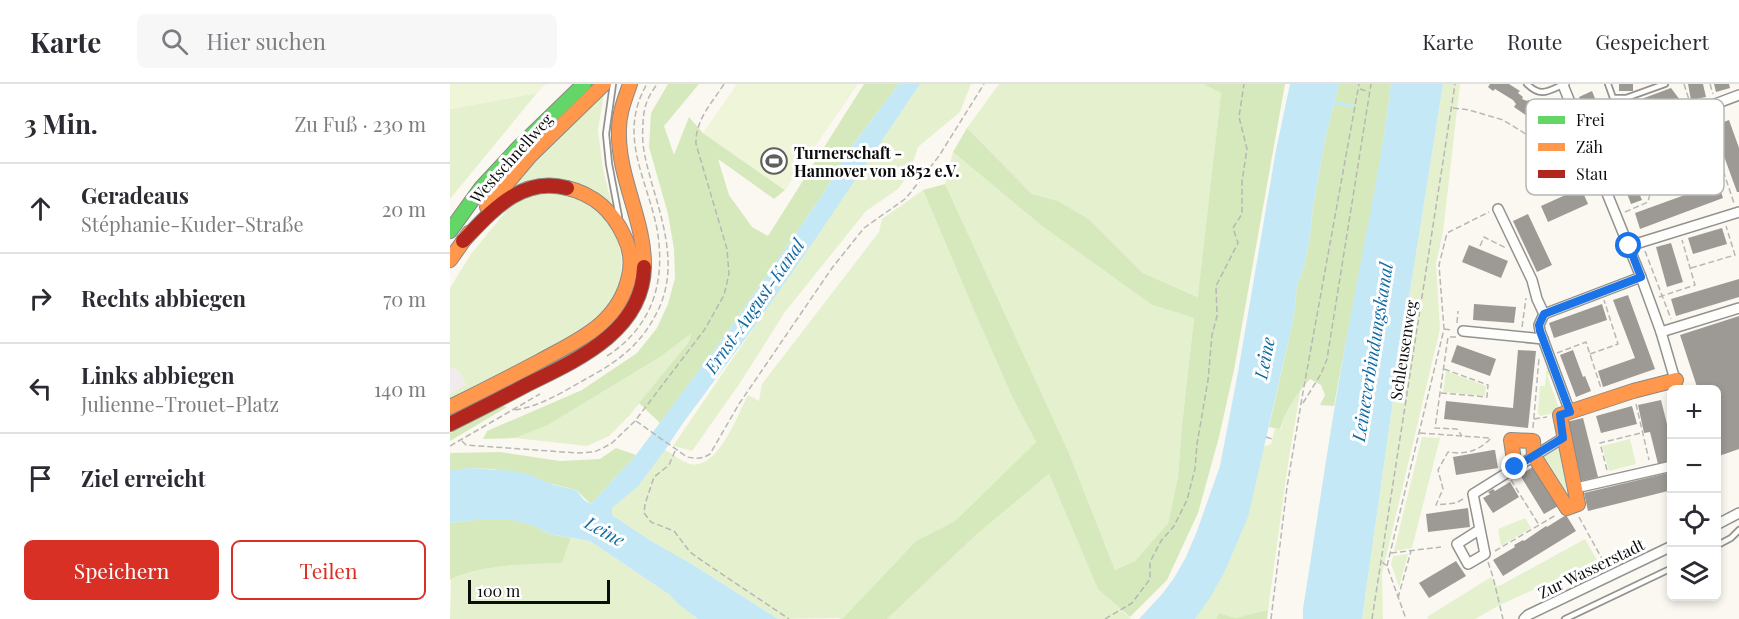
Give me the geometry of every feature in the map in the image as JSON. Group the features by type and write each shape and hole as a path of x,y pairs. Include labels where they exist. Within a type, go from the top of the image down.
{"main road":[{"name":"Westschnellweg","path":"450,231 496,171 584,84"},
{"name":"Westschnellweg","path":"450,260 495,197 530,156 604,84"},
{"path":"450,424 579,358 608,338 631,313 642,285 645,265 642,235 618,145 618,118 630,84"},
{"path":"452,402 576,342 601,325 619,304 627,286 630,264 626,237 619,222 602,203 591,195 560,185 530,188 515,194 499,205 463,241"},
{"path":"1511,470 1511,440 1533,441 1534,456 1570,507 1578,504 1563,438 1565,414 1633,391 1667,386"}],"street":[{"path":"1563,84 1569,99"},
{"path":"1724,101 1739,95"},
{"path":"1607,195 1641,277 1677,385"},
{"path":"1498,209 1532,280 1544,314"},
{"path":"1629,246 1738,212"},
{"path":"1565,414 1544,356 1539,325 1544,314 1641,277"},
{"path":"1661,332 1739,308"},
{"path":"1463,331 1543,339"},
{"path":"1479,530 1457,544 1468,564 1485,554 1473,494 1563,438"},
{"path":"1576,488 1667,467"},
{"path":"1721,522 1739,513"},
{"name":"Zur Wasserstadt","path":"1524,619 1528,615 1669,547"}],"lane":[{"path":"614,84 606,134 619,222"},
{"path":"1527,84 1533,90 1543,93 1563,84"},
{"path":"1608,84 1613,98 1626,98 1665,84"},
{"path":"1721,543 1739,530"},
{"path":"1565,619 1667,570"}],"path":[{"path":"462,441 466,445 577,453 594,452 612,443 635,421 705,329 724,295 729,274 727,249 696,144 696,132 699,123 724,84"},
{"path":"635,421 687,457 697,459 710,454 744,397 838,260 864,228 911,192 939,156 984,84"},
{"path":"1105,619 1132,603 1150,579 1150,562 1161,541 1174,526 1187,500 1195,469 1212,335 1217,316 1216,286 1238,243 1233,228 1242,214 1242,181 1247,149 1239,117 1244,84"},
{"path":"1271,619 1287,487 1359,84"},
{"path":"1302,405 1328,359 1371,84"},
{"name":"Schleusenweg","path":"1372,619 1455,84"},
{"path":"1684,84 1688,99"},
{"path":"1359,88 1370,92"},
{"path":"1452,108 1503,120 1526,134"},
{"path":"1724,173 1738,212"},
{"path":"1616,216 1648,202 1650,195"},
{"path":"1406,619 1387,566 1444,329 1439,265 1447,233 1498,209"},
{"path":"1690,269 1735,255 1724,217"},
{"path":"1649,300 1695,285 1680,231"},
{"path":"1480,246 1484,237 1520,255"},
{"path":"1641,243 1674,328"},
{"path":"1589,355 1618,344 1601,292"},
{"path":"1521,337 1526,298"},
{"path":"1458,311 1464,337 1448,337 1435,428 1457,429 1462,436"},
{"path":"1533,441 1533,420 1544,356 1586,342 1605,401"},
{"path":"1440,393 1487,398 1488,385 1443,368"},
{"path":"1633,391 1651,470"},
{"path":"450,446 514,410"},
{"path":"1533,420 1565,414"},
{"path":"1419,433 1491,438 1481,448 1457,453 1448,452 1438,470 1443,489 1436,505 1456,502 1473,494"},
{"path":"1609,480 1600,443 1642,433"},
{"path":"1266,437 1272,438"},
{"path":"675,450 669,465 654,477 644,513 651,522 674,531 690,552 789,619"},
{"path":"1511,470 1539,525"},
{"path":"1503,619 1485,554 1502,548 1570,507 1611,575"},
{"path":"1390,553 1441,547"},
{"path":"1398,599 1411,551"},
{"path":"1381,561 1387,566"}],"shaded area":[{"path":"450,367 459,371 466,385 450,393"}],"green space":[{"path":"450,84 546,84 537,93 450,109"},
{"path":"668,84 699,84 664,126 674,155 689,117 703,133 785,190 774,199 718,159 729,195 752,227 768,236 864,84 899,84 854,143 821,197 728,331 660,423 639,403 688,343 692,333 660,357 548,425 515,438 483,439 487,431 582,390 637,353 657,328 668,304 675,278 674,249 668,214 649,147 651,113"},
{"name":"Turnerschaft - Hannover von 1852 e.V.","path":"737,84 858,84 785,190 703,133"},
{"path":"920,84 971,84 960,112 918,147 909,174 898,189 866,211 785,312 740,383 692,451 673,446"},
{"path":"999,84 1203,84 1221,93 1199,297 1143,273 1089,219 1058,201 1032,194 967,128"},
{"path":"1203,84 1285,84 1234,370 1219,437 1198,513 1167,580 1130,617 1098,589 1049,474 976,535 887,619 839,619 843,618 916,541 955,521 1036,442 1012,396 923,190 945,184 1069,453 1115,570 1135,561 1168,523 1178,477 1194,318 1152,305 1042,226 953,152 967,128 1032,194 1058,201 1089,219 1143,273 1198,297 1221,93"},
{"path":"1339,84 1391,84 1372,205 1334,406 1320,405 1325,395 1321,385 1310,379 1292,402 1280,429 1269,427 1294,316 1297,285 1304,267 1310,237 1326,135"},
{"path":"1443,84 1460,84 1443,232 1436,263 1440,329 1382,574 1383,619 1362,619 1397,373"},
{"path":"537,93 450,199 450,109"},
{"path":"604,94 598,130 603,169 612,205 595,190 574,182 509,189 537,159"},
{"path":"953,152 1042,226 1152,305 1194,318 1178,477 1168,523 1135,561 1115,570 1069,453 945,184"},
{"path":"923,190 991,349 1036,442 955,521 916,541 843,618 778,619 612,515 612,508 665,450 684,462 700,464 718,450 748,395 759,401 762,384 879,232 882,219"},
{"path":"552,191 592,204 611,225 621,252 620,280 615,293 605,310 578,334 450,401 450,393 466,385 459,371 450,367 450,288 471,254 511,205 536,193"},
{"path":"693,332 688,343 629,416 609,436 587,446 515,438 548,425 660,357"},
{"path":"1547,365 1550,374 1547,375 1559,408 1562,408 1559,412 1540,416 1538,413 1540,386 1545,386"},
{"path":"1446,371 1486,386 1485,396 1443,392"},
{"path":"1301,388 1268,610 1235,618 1219,613 1216,619 1195,619 1225,571 1262,447 1271,444 1275,428 1281,429 1288,407"},
{"path":"501,406 507,407 450,441 450,433"},
{"path":"1422,437 1440,438 1412,548 1394,551"},
{"path":"1630,439 1636,464 1609,471 1602,446"},
{"path":"1561,447 1572,500 1544,456"},
{"path":"616,448 636,455 591,504 576,490 493,469 470,468 450,471 450,453 500,452 560,461 600,459"},
{"path":"1049,474 1098,588 1131,619 887,619 976,535"},
{"path":"1525,518 1531,528 1501,546 1498,529"},
{"path":"475,520 520,521 549,534 571,538 562,563 477,570 450,580 450,523"},
{"path":"571,538 590,541 670,595 698,619 450,619 451,580 477,570 562,563"},
{"path":"1585,539 1597,560 1475,619 1428,619 1427,617 1491,577 1497,586 1501,585"},
{"path":"1408,554 1399,587 1391,564 1393,556"},
{"path":"1268,610 1267,619 1216,619 1219,613 1235,618"}],"water":[{"path":"899,84 920,84 754,327 665,450 638,486 612,508 612,515 778,619 698,619 670,595 590,541 549,534 535,526 512,520 450,523 450,470 470,468 528,474 554,485 576,490 584,500 591,504 636,455 728,331 821,197 854,143"},
{"name":"Leine","path":"1290,84 1339,84 1326,135 1310,237 1304,267 1297,285 1294,316 1248,517 1225,571 1195,619 1139,619 1163,593 1186,557 1220,466 1276,150"},
{"name":"Leineverbindungskanal","path":"1391,84 1443,84 1397,373 1362,619 1303,619 1332,421"}],"building":[{"path":"1490,84 1509,84 1520,91 1518,93 1526,101 1526,115 1514,107 1516,104 1513,100 1488,87"},
{"path":"1619,84 1633,84 1633,91 1619,91"},
{"path":"1688,84 1703,84 1706,97 1691,99"},
{"path":"1714,84 1729,84 1730,88 1716,92"},
{"path":"1671,88 1679,99 1641,99"},
{"path":"1592,91 1595,99 1580,99 1579,97"},
{"path":"1729,120 1739,148 1739,192 1737,192 1724,156 1724,122"},
{"path":"1565,195 1584,195 1588,204 1548,222 1541,206"},
{"path":"1628,195 1640,195 1642,200 1631,204"},
{"path":"1685,195 1722,195 1723,198 1640,229 1635,213"},
{"path":"1528,214 1552,265 1537,272 1513,221"},
{"path":"1722,228 1727,244 1693,254 1688,238"},
{"path":"1671,243 1683,282 1667,287 1656,247"},
{"path":"1469,245 1508,261 1501,278 1462,262"},
{"path":"1739,279 1739,297 1676,316 1671,299"},
{"path":"1628,295 1655,369 1603,387 1598,371 1635,358 1613,300"},
{"path":"1474,304 1516,307 1514,323 1473,320"},
{"path":"1602,304 1607,320 1554,338 1549,323"},
{"path":"1739,316 1739,449 1721,455 1721,385 1696,385 1680,335"},
{"path":"1457,345 1496,359 1490,376 1451,362"},
{"path":"1518,350 1536,351 1528,428 1444,419 1446,401 1513,408"},
{"path":"1573,350 1591,391 1576,397 1560,355"},
{"path":"1661,400 1667,424 1667,462 1658,464 1650,432 1644,433 1638,405"},
{"path":"1632,406 1637,424 1601,433 1596,416"},
{"path":"1583,418 1598,477 1581,481 1566,422"},
{"path":"1495,450 1498,468 1456,475 1453,457"},
{"path":"1536,465 1560,505 1544,514 1520,475"},
{"path":"1667,473 1667,491 1588,511 1584,493"},
{"path":"1510,482 1519,497 1493,513 1483,498 1493,489 1495,491"},
{"path":"1468,508 1470,527 1428,532 1426,514"},
{"path":"1566,515 1576,531 1503,576 1493,560"},
{"path":"1456,561 1466,576 1429,598 1419,583"}],"waterway":[{"path":"1331,102 1353,106"}],"traffic: fast":[{"path":"450,231 481,188 519,147 584,84"}],"traffic: slow":[{"path":"487,207 530,156 604,84"},
{"path":"630,84 620,117 620,147 622,164 640,232 644,267"},
{"path":"450,407 582,338 606,318 624,293 630,271 630,261 628,245 620,227 594,199 567,188"},
{"path":"450,260 469,233"},
{"path":"1515,467 1511,440 1533,441 1534,456 1567,508 1578,504 1560,415 1633,391 1676,380"}],"traffic: jam":[{"path":"463,241 497,208 522,192 535,187 567,188"},
{"path":"450,424 567,365 604,340 620,326 632,309 641,289 644,267"}],"place":[{"name":"Turnerschaft - Hannover von 1852 e.V.","path":"774,161"}],"route":[{"path":"1515,467 1563,438 1560,415 1570,412 1540,331 1539,325 1544,314 1641,277 1629,246"}],"water label":[{"name":"Ernst-August-Kanal","path":"754,306"}]}
